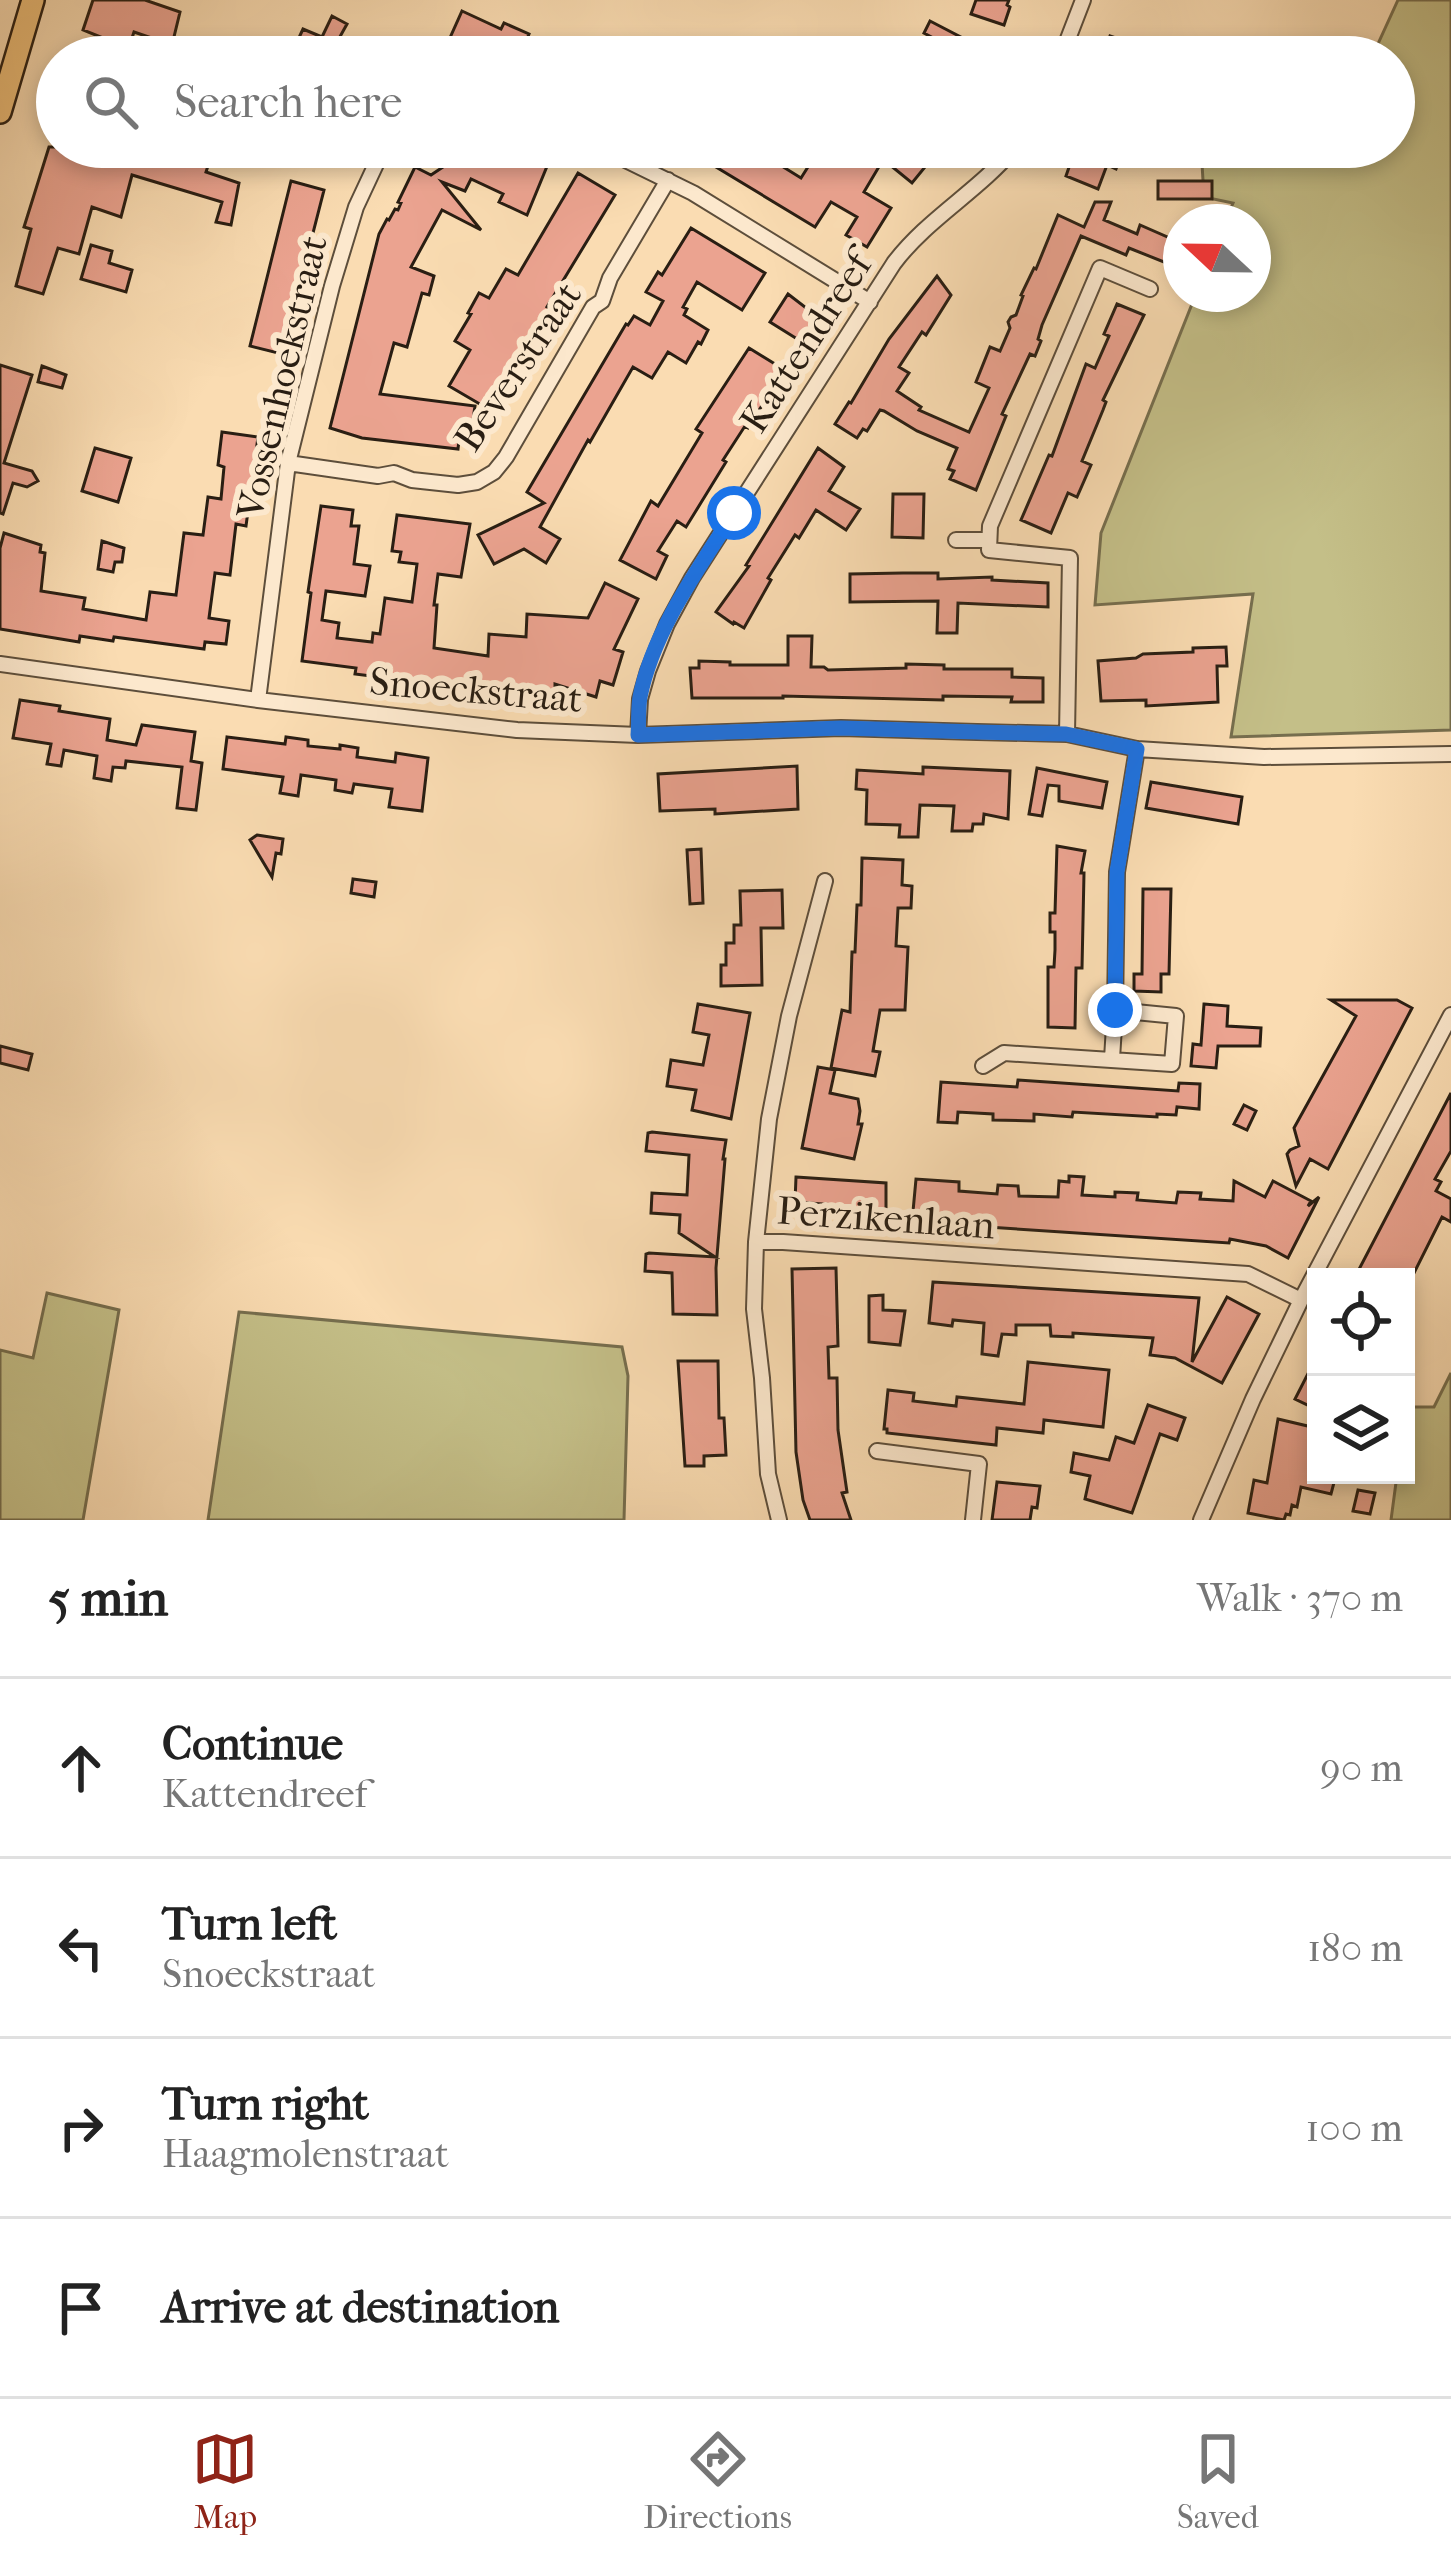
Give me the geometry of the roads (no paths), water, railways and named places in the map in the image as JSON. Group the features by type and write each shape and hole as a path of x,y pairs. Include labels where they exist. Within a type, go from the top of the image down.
{"main road":[{"path":"0,112 33,0"}],"street":[{"path":"1069,36 1083,0"},
{"name":"Vossenhoekstraat","path":"258,700 288,464 332,286 356,207 374,168"},
{"path":"643,168 869,302"},
{"name":"Kattendreef","path":"638,735 640,699 667,624 692,578 914,236 995,168"},
{"name":"Beverstraat","path":"288,464 379,476 394,473 412,481 458,485 477,482 494,472 593,307 602,301 610,278 668,180"},
{"path":"1066,734 1070,557 988,550 990,526 1100,268 1150,289"},
{"path":"956,540 989,540"},
{"name":"Snoeckstraat","path":"0,664 517,730 638,735 841,728 1066,734 1137,749 1264,757 1451,754"},
{"path":"1112,1059 1117,872 1137,749"},
{"name":"Perzikenlaan","path":"825,881 789,1016 769,1119 756,1242 1248,1274 1301,1300"},
{"path":"983,1066 1004,1053 1172,1064 1176,1016 1115,1010"},
{"path":"1201,1520 1301,1300 1451,1015"},
{"path":"756,1242 754,1309 768,1474 779,1520"},
{"path":"877,1451 980,1464 974,1520"}]}
